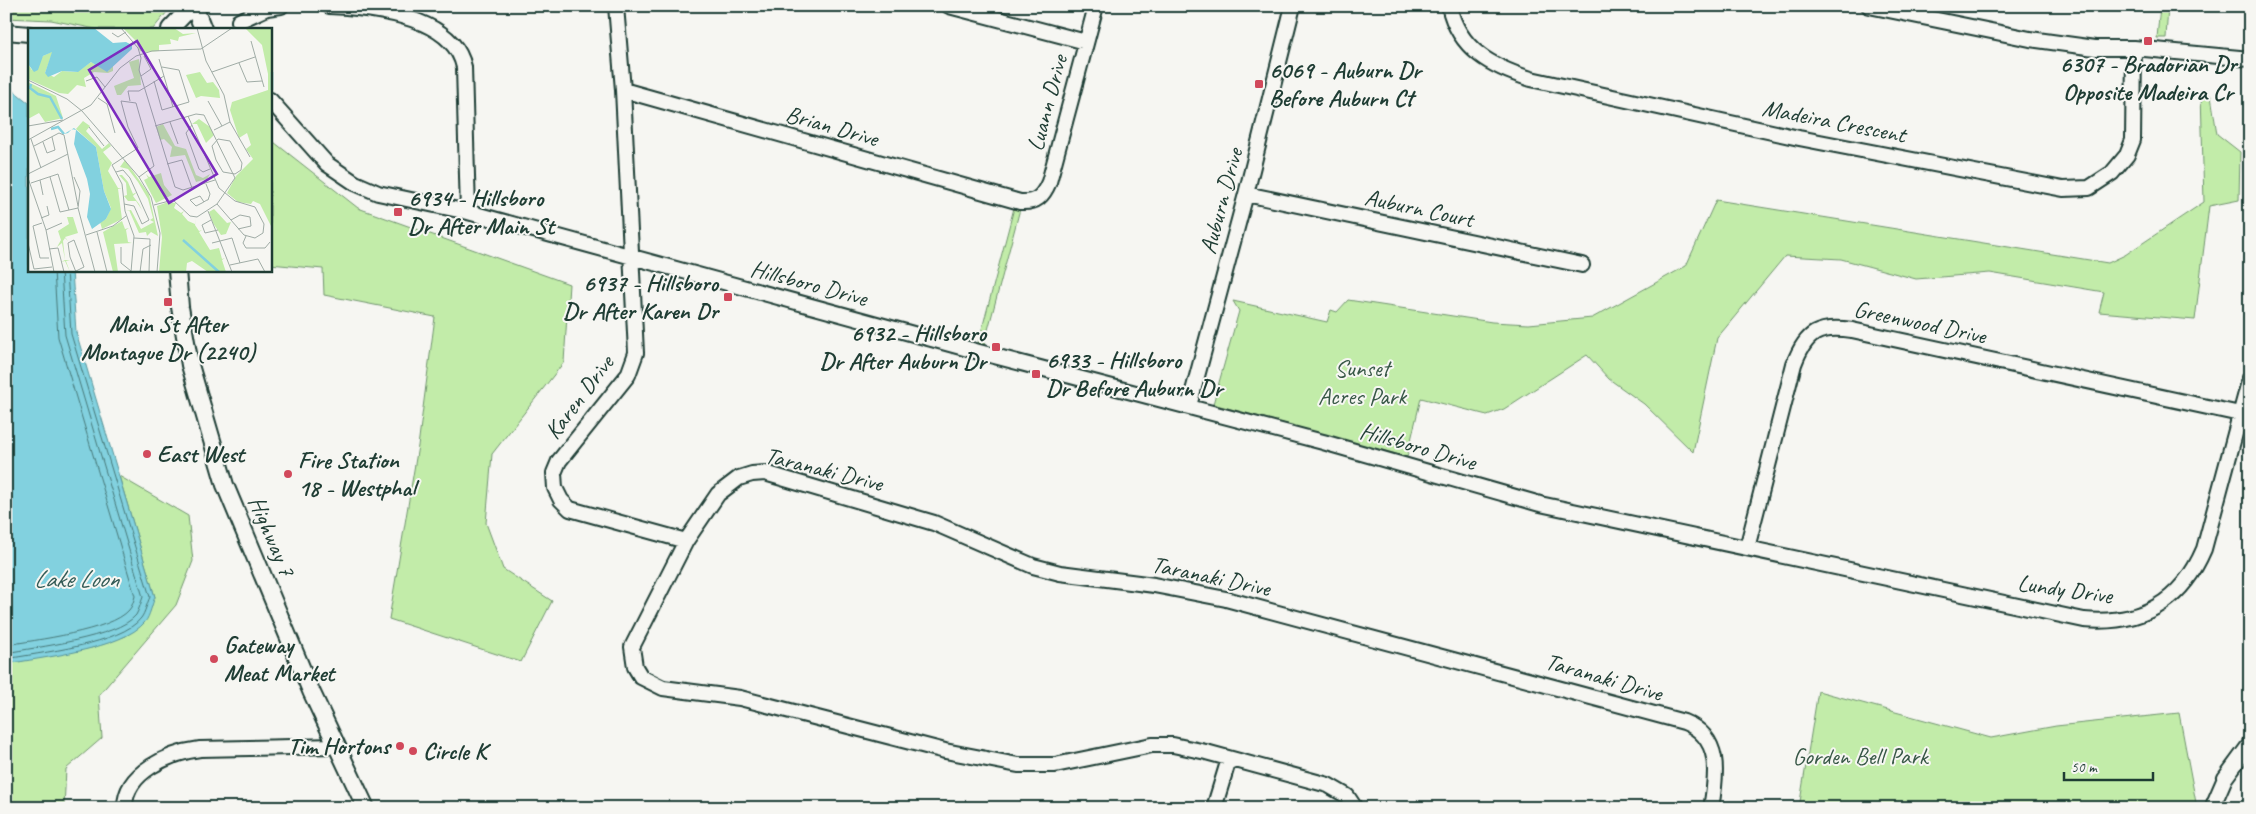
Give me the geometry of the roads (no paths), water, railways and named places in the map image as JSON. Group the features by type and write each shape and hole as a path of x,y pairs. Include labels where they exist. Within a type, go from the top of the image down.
{"main road":[{"path":"171,28 193,6"},
{"path":"189,28 193,6"},
{"path":"193,6 203,28"},
{"name":"Highway 7","path":"177,271 180,307 190,365 225,485 336,746 366,808"}],"street":[{"path":"239,21 267,8 282,6"},
{"path":"329,6 391,13 438,31 456,48 464,66 468,212"},
{"name":"Karen Drive","path":"616,6 623,90 636,340 634,362 620,387 555,468 555,488 561,500 576,512 686,541"},
{"path":"949,6 1086,42"},
{"name":"Luann Drive","path":"1028,202 1040,198 1050,182 1096,6"},
{"name":"Auburn Drive","path":"1189,406 1246,194 1293,6"},
{"name":"Madeira Crescent","path":"1449,6 1457,30 1475,53 1496,66 1531,79 1799,138 2063,189 2089,188 2112,173 2127,155 2133,140 2134,48"},
{"path":"1869,6 2030,39 2095,48 2134,48 2250,59"},
{"path":"6,32 28,34"},
{"name":"Brian Drive","path":"623,90 1020,202 1028,202"},
{"name":"Hillsboro Drive","path":"271,101 320,158 355,183 378,193 468,212 979,352 1189,406 1540,504 1747,548"},
{"name":"Auburn Court","path":"1246,194 1582,266"},
{"name":"Greenwood Drive","path":"1747,548 1794,364 1807,338 1825,328 1852,330 2240,414"},
{"name":"Lundy Drive","path":"1747,548 2070,618 2102,622 2146,614 2175,593 2197,566 2204,550 2250,378"},
{"name":"Taranaki Drive","path":"1355,808 1347,796 1328,785 1186,747 1152,744 1055,765 1018,765 945,751 740,698 660,688 641,677 635,667 632,647 686,541 718,494 726,486 745,475 757,473 770,474 934,523 1007,556 1060,573 1226,598 1684,722 1706,736 1714,752 1715,787 1711,808"},
{"path":"2212,808 2225,778 2250,744"},
{"path":"125,808 130,788 144,770 184,751 336,746"},
{"path":"1214,808 1229,759"}],"water":[{"name":"Lake Loon","path":"14,91 28,102 28,271 72,271 76,332 155,597 145,622 134,631 119,639 80,651 6,664 6,97"}],"place":[{"name":"6307 - Bradorian Dr Opposite Madeira Cr","path":"2148,41"},
{"name":"6069 - Auburn Dr Before Auburn Ct","path":"1259,84"},
{"name":"6934 - Hillsboro Dr After Main St","path":"398,212"},
{"name":"6937 - Hillsboro Dr After Karen Dr","path":"728,297"},
{"name":"Main St After Montague Dr (2240)","path":"168,302"},
{"name":"6932 - Hillsboro Dr After Auburn Dr","path":"996,347"},
{"name":"6933 - Hillsboro Dr Before Auburn Dr","path":"1036,374"},
{"name":"East West","path":"147,454"},
{"name":"Fire Station 18 - Westphal","path":"288,474"},
{"name":"Gateway Meat Market","path":"214,659"},
{"name":"Tim Hortons","path":"400,746"},
{"name":"Circle K","path":"413,751"}],"park label":[{"name":"Sunset Acres Park","path":"1362,382"},
{"name":"Gorden Bell Park","path":"1860,756"}]}
